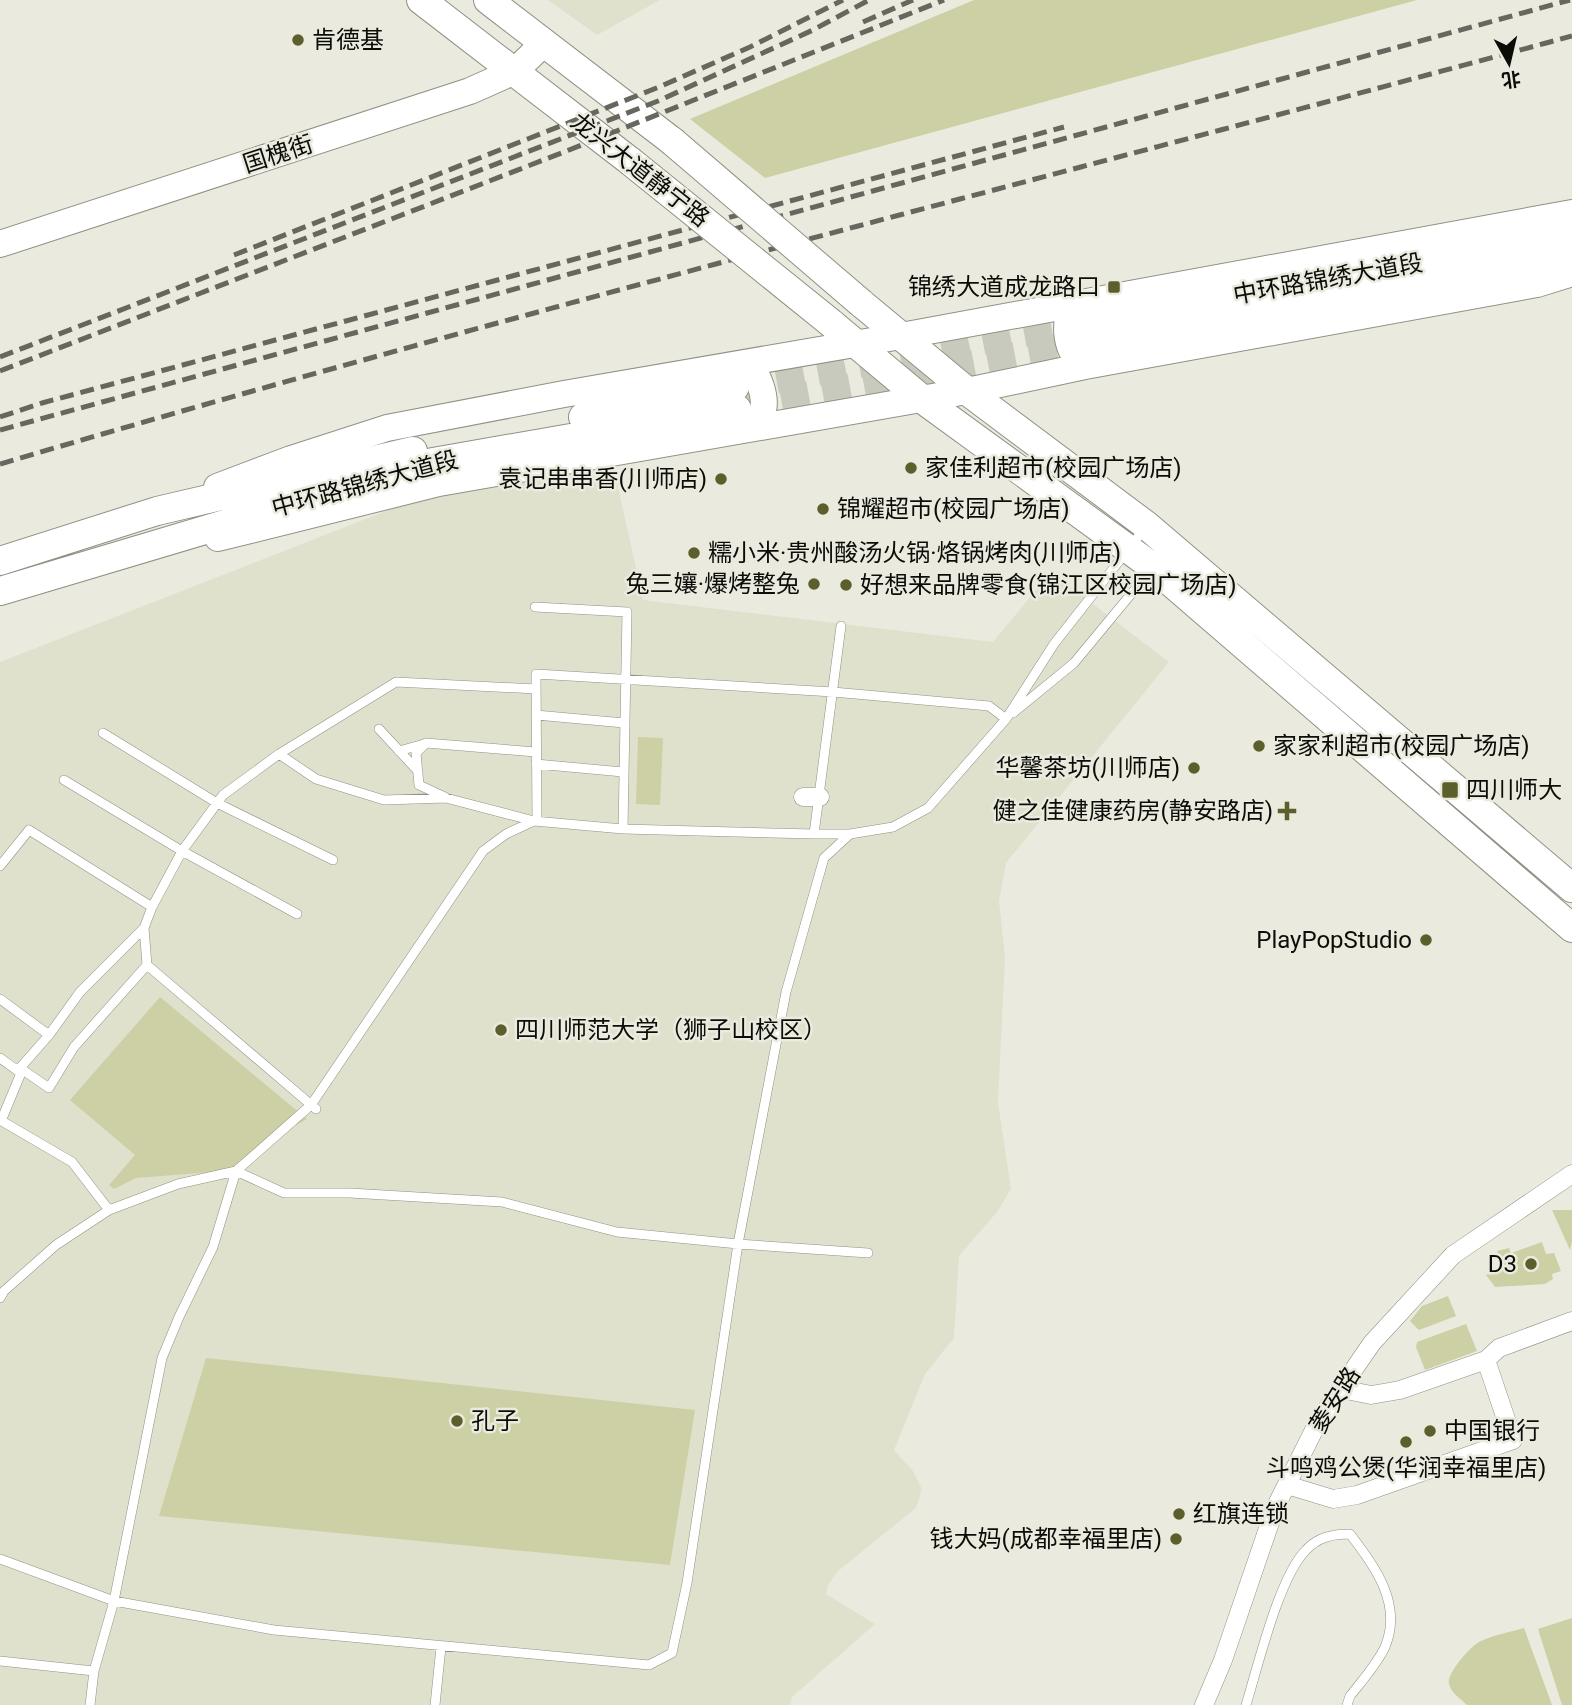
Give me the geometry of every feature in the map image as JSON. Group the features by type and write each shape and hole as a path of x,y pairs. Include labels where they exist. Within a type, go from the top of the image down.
{"main road":[{"name":"龙兴大道静宁路","path":"421,0 857,343 922,400 1129,548 1162,556"},
{"name":"龙兴大道静宁路","path":"488,0 672,141 967,391 1146,525 1162,556"},
{"name":"国槐街","path":"0,244 470,91 514,71 544,43"},
{"path":"742,397 922,400 967,391 1082,333 1572,213"},
{"name":"中环路锦绣大道段","path":"1082,333 1572,236"},
{"name":"中环路锦绣大道段","path":"1082,333 1572,259"},
{"path":"742,397 857,343 901,336 1082,333 1537,284 1572,273"},
{"name":"中环路锦绣大道段","path":"0,561 157,511 393,455 742,397"},
{"name":"中环路锦绣大道段","path":"0,591 433,462 742,397"},
{"path":"1162,556 1572,888"},
{"path":"1162,556 1572,928"}],"street":[{"name":"菱安路","path":"1205,1705 1275,1508 1319,1420 1372,1343 1453,1255 1572,1174"},
{"path":"1341,1389 1371,1395 1391,1392 1486,1360 1499,1348 1572,1321"},
{"path":"1287,1485 1333,1499 1357,1495 1513,1440 1486,1360"}],"lane":[{"path":"426,743 416,753 419,785 446,798 535,821 623,829 814,834 849,834 893,827 928,808 1006,719 1054,644 1146,525"},
{"path":"1006,719 1074,663 1162,556"},
{"path":"535,607 627,612 623,829"},
{"path":"814,834 812,797 833,692 841,626"},
{"path":"535,821 536,674 833,692 989,706 1006,719"},
{"path":"314,1107 147,965 144,928 152,906 182,851 223,795 279,754 396,682 536,689"},
{"path":"536,715 624,723"},
{"path":"379,729 417,769"},
{"path":"103,733 217,803 333,860"},
{"path":"399,751 426,743 536,752"},
{"path":"279,754 316,779 384,800 446,798"},
{"path":"536,764 623,772"},
{"path":"64,780 182,851 297,914"},
{"path":"0,1298 4,1291 56,1245 109,1210 178,1184 236,1171 314,1107 483,851 506,834 535,821"},
{"path":"0,866 29,830 152,906"},
{"path":"0,1559 114,1601 274,1630 649,1665 673,1653 687,1583 738,1244 786,992 824,858 849,834"},
{"path":"109,1210 72,1162 1,1120 21,1070 80,992 144,928"},
{"path":"0,1058 49,1088 74,1047 147,965"},
{"path":"0,999 49,1035"},
{"path":"236,1171 284,1193 350,1193 502,1202 617,1232 868,1253"},
{"path":"90,1705 94,1671 114,1601 162,1358 214,1247 236,1171"},
{"path":"1246,1705 1286,1581 1306,1549 1329,1534 1350,1534 1385,1586 1392,1620 1385,1647 1350,1696 1348,1705"},
{"path":"435,1705 441,1647"},
{"path":"0,1661 94,1671"}],"shaded area":[{"path":"548,0 660,0 597,35"},
{"name":"四川师范大学（狮子山校区）","path":"613,464 643,600 993,642 1051,572 1169,662 1006,863 999,901 1005,957 998,1103 1011,1189 997,1212 959,1256 954,1338 925,1374 894,1450 913,1471 922,1489 916,1508 838,1571 828,1585 826,1594 875,1624 792,1697 790,1705 0,1705 0,662 427,495"}],"green space":[{"path":"974,0 1417,0 765,178 690,119"},
{"path":"638,737 663,738 660,805 636,804"},
{"path":"160,997 307,1119 275,1137 238,1170 136,1178 114,1189 109,1185 135,1155 70,1100"},
{"path":"1552,1210 1572,1210 1570,1250"},
{"path":"1542,1242 1546,1254 1554,1253 1561,1271 1552,1274 1553,1279 1545,1284 1495,1287 1486,1275 1502,1267 1497,1251 1509,1248 1511,1253"},
{"path":"1448,1296 1456,1316 1419,1330 1410,1321 1422,1306"},
{"path":"1466,1324 1477,1351 1425,1370 1416,1347 1417,1342"},
{"path":"206,1358 695,1410 670,1565 159,1516"},
{"path":"1572,1618 1572,1705 1562,1705 1538,1629"},
{"path":"1524,1628 1552,1705 1467,1705 1449,1684 1451,1674 1460,1660 1481,1641"}],"tunnel":[{"path":"735,387 1083,322"},
{"path":"740,408 1089,342"}],"railway":[{"path":"234,255 659,87 750,47 843,0"},
{"path":"0,357 658,101 813,30 869,0"},
{"path":"863,22 913,0"},
{"path":"0,371 564,152 944,0"},
{"path":"0,430 1570,0"},
{"path":"0,464 588,298 1572,36"},
{"path":"0,417 42,403 1064,127"}],"place":[{"name":"肯德基","path":"298,40"},
{"name":"锦绣大道成龙路口","path":"1114,287"},
{"name":"家佳利超市(校园广场店)","path":"911,468"},
{"name":"袁记串串香(川师店)","path":"721,479"},
{"name":"锦耀超市(校园广场店)","path":"823,509"},
{"name":"糯小米·贵州酸汤火锅·烙锅烤肉(川师店)","path":"694,553"},
{"name":"兔三孃·爆烤整兔","path":"814,584"},
{"name":"好想来品牌零食(锦江区校园广场店)","path":"846,585"},
{"name":"家家利超市(校园广场店)","path":"1259,746"},
{"name":"华馨茶坊(川师店)","path":"1194,768"},
{"name":"四川师大","path":"1450,790"},
{"name":"健之佳健康药房(静安路店)","path":"1287,811"},
{"name":"PlayPopStudio","path":"1426,940"},
{"name":"四川师范大学（狮子山校区）","path":"501,1030"},
{"name":"D3","path":"1531,1264"},
{"name":"孔子","path":"457,1421"},
{"name":"中国银行","path":"1430,1431"},
{"name":"斗鸣鸡公煲(华润幸福里店)","path":"1406,1442"},
{"name":"红旗连锁","path":"1179,1514"},
{"name":"钱大妈(成都幸福里店)","path":"1176,1539"}]}
